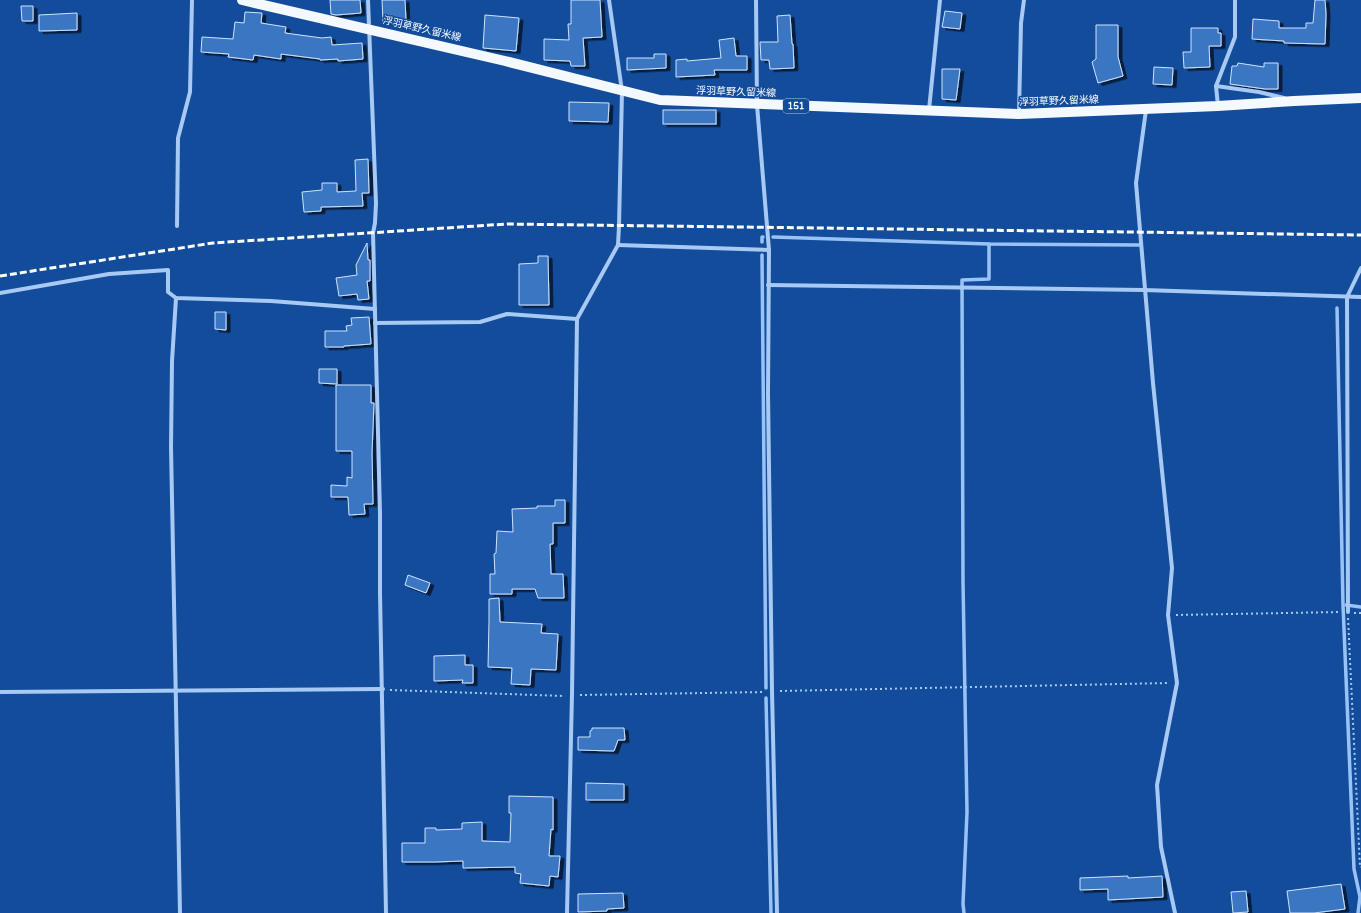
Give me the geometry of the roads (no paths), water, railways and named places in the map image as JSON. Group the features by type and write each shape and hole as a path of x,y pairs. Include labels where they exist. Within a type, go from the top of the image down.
{"main road":[{"name":"浮羽草野久留米線","path":"242,0 505,61 660,100 757,105 1019,114 1218,106 1361,98"}],"street":[{"path":"177,226 178,138 190,92 192,0"},
{"path":"368,0 376,202 372,232 380,513 386,913"},
{"path":"567,913 572,694 577,319 618,245 622,91 609,0"},
{"path":"756,0 757,105 768,250 772,688 777,913"},
{"path":"929,110 940,0"},
{"path":"1019,114 1021,23 1024,0"},
{"path":"1218,106 1216,86 1235,37 1235,0"},
{"path":"1216,86 1259,92 1294,101"},
{"path":"1146,109 1136,183 1144,290 1172,568 1168,615 1177,683 1157,785 1161,847 1175,913"},
{"path":"618,245 768,250"},
{"path":"1348,612 1347,297 1361,268"},
{"path":"0,293 109,274 168,270 168,292 176,298 271,301 375,309"},
{"path":"768,285 1144,290 1361,297"},
{"path":"176,298 172,361 171,448 180,913"},
{"path":"375,323 480,322 508,314 577,319"},
{"path":"0,692 176,692 383,689"}],"waterway":[{"path":"762,242 763,237"},
{"path":"773,237 989,244 1141,245"},
{"path":"964,913 963,904 967,812 963,582 962,280 989,279 989,244"},
{"path":"762,255 766,688"},
{"path":"1337,308 1343,605 1354,869 1360,897 1358,913"},
{"path":"1346,605 1361,607"},
{"path":"766,698 771,913"}],"railway":[{"path":"0,276 213,243 507,224 1361,235"}]}
